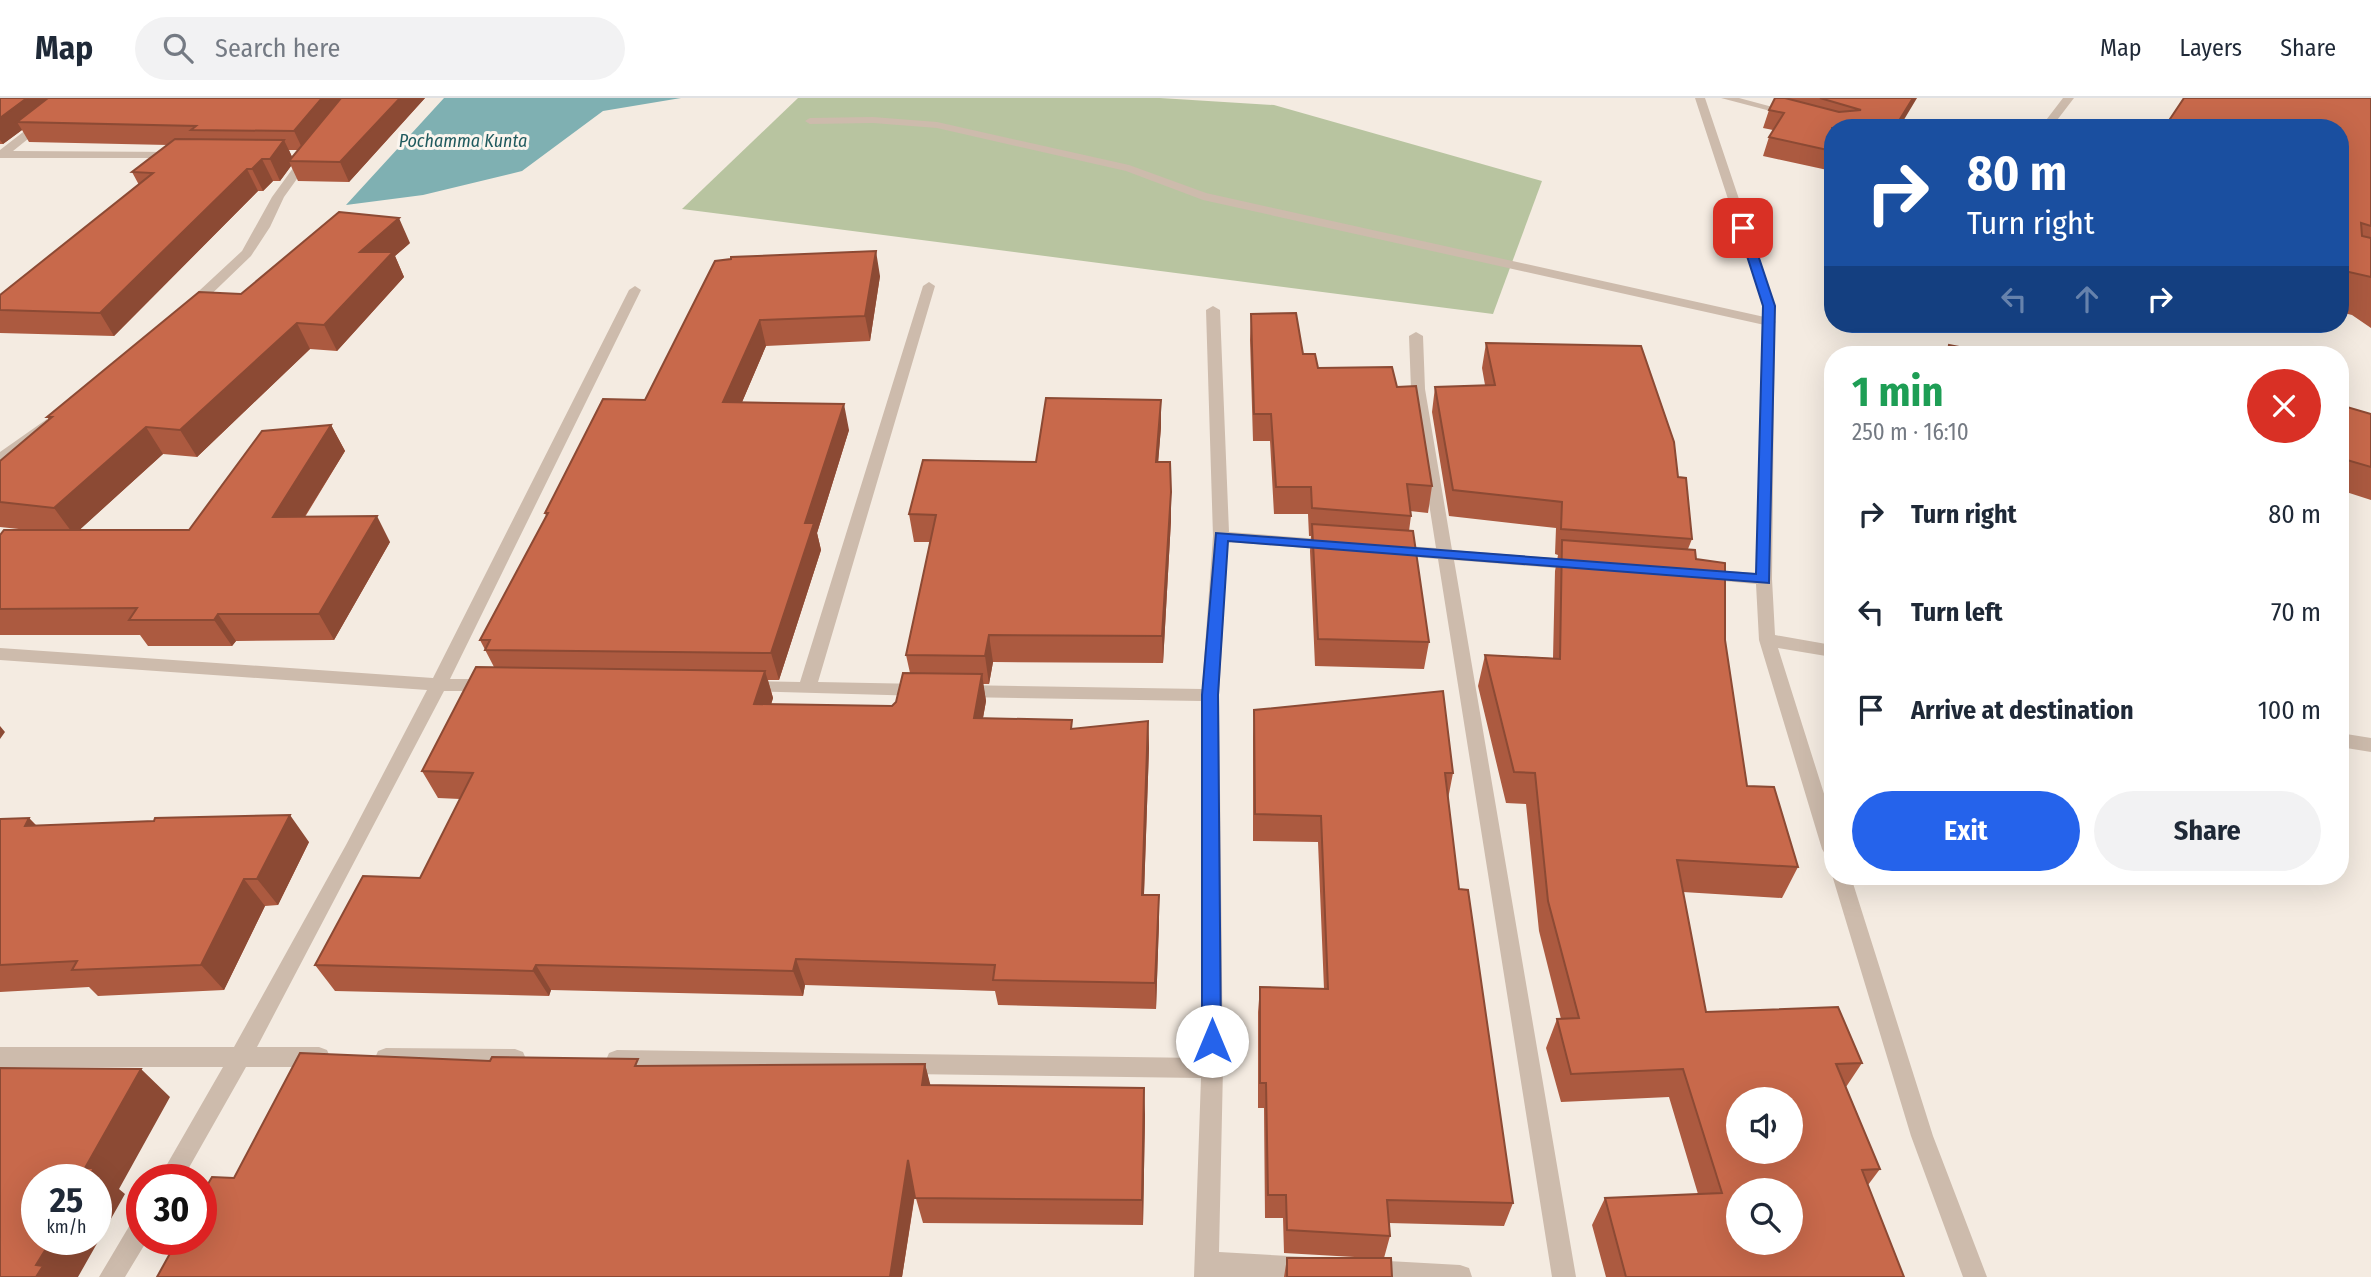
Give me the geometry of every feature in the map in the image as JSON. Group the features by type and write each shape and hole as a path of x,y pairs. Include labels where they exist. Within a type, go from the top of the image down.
{"street":[{"path":"0,155 74,98"},
{"path":"1700,98 1769,306 1764,579 1767,640 1824,823"},
{"path":"1726,98 1807,118"},
{"path":"2052,119 2069,98"},
{"path":"810,121 873,120 937,125 1129,167 1203,196 1769,323"},
{"path":"181,315 247,253 264,228 278,197 305,153"},
{"path":"0,155 195,156"},
{"path":"807,688 929,286"},
{"path":"179,1164 243,1056 439,685 635,290"},
{"path":"1213,310 1221,536 1210,695 1212,1068 1206,1270 1326,1270"},
{"path":"1416,336 1419,389 1564,1277"},
{"path":"0,459 54,417"},
{"path":"1221,536 1353,547"},
{"path":"1379,549 1598,566"},
{"path":"1681,573 1764,579"},
{"path":"1767,640 1824,650"},
{"path":"0,654 439,685 508,685"},
{"path":"726,687 1210,695"},
{"path":"2349,742 2371,746"},
{"path":"1844,885 1922,1136 1975,1277"},
{"path":"0,1057 340,1057"},
{"path":"368,1057 534,1059"},
{"path":"589,1060 1212,1068"},
{"path":"111,1277 126,1252"},
{"path":"1353,1271 1460,1277"}],"green space":[{"path":"798,98 1160,98 1274,105 1542,181 1493,314 682,209"}],"water":[{"name":"Pochamma Kunta","path":"444,98 681,98 603,111 522,171 423,195 346,205"}],"building":[{"path":"0,98 27,98 0,118"},
{"path":"48,98 322,98 294,131 191,130 196,126 17,122"},
{"path":"341,98 400,98 340,162 289,161"},
{"path":"1775,98 1785,98 1839,112 1861,110 1820,98 1913,98 1900,119 1824,119 1824,149 1769,137 1784,113 1769,110"},
{"path":"2184,98 2371,98 2371,226 2361,223 2362,236 2371,238 2371,277 2349,272 2349,119 2170,119"},
{"path":"175,139 284,140 270,159 262,159 252,169 247,169 100,313 0,310 0,295 153,173 132,172"},
{"path":"339,212 399,218 360,252 393,252 324,325 297,323 180,430 146,427 54,508 0,502 0,461 52,417 47,417 199,292 241,294"},
{"path":"876,251 865,316 760,320 723,402 844,404 805,523 814,523 771,653 485,650 490,640 480,640 548,513 545,513 603,399 645,400 715,261 731,257"},
{"path":"1296,313 1303,354 1315,354 1318,368 1392,367 1397,387 1416,386 1432,486 1407,484 1411,516 1312,508 1311,487 1276,487 1271,414 1254,414 1251,314"},
{"path":"1486,343 1641,346 1674,442 1678,477 1686,478 1692,539 1561,529 1562,502 1453,490 1435,387 1495,385"},
{"path":"1046,398 1161,400 1156,462 1170,462 1171,492 1162,636 989,635 985,656 906,655 936,515 909,514 923,460 1036,462"},
{"path":"2349,408 2371,414 2371,467 2349,461"},
{"path":"331,425 273,517 377,516 319,614 218,614 214,620 129,620 137,608 0,609 0,535 4,530 189,530 262,431"},
{"path":"1312,524 1413,531 1429,642 1318,639"},
{"path":"1562,540 1695,550 1696,559 1725,563 1725,640 1747,786 1774,787 1798,867 1677,860 1706,1012 1838,1007 1862,1063 1836,1064 1880,1169 1862,1170 1904,1277 1626,1277 1605,1198 1722,1193 1683,1069 1571,1074 1557,1019 1579,1018 1548,901 1535,773 1514,772 1485,655 1560,659"},
{"path":"476,667 765,671 754,704 892,706 896,702 903,673 982,674 974,718 1072,720 1071,729 1148,721 1142,895 1159,895 1155,983 993,980 995,965 796,959 793,971 536,965 533,971 315,965 363,876 420,878 473,773 422,771"},
{"path":"1443,691 1453,773 1445,773 1459,889 1468,890 1513,1203 1387,1200 1390,1236 1287,1230 1286,1195 1268,1195 1266,1083 1260,1083 1260,987 1328,989 1321,816 1255,814 1254,710"},
{"path":"290,815 257,879 244,879 201,965 72,970 77,961 0,965 0,819 29,818 25,826 154,821 155,818"},
{"path":"300,1053 490,1061 492,1057 638,1059 635,1066 925,1064 922,1085 1144,1088 1142,1200 915,1198 908,1160 890,1277 157,1277 169,1255 217,1255 217,1177 234,1178"},
{"path":"0,1068 141,1069 87,1164 21,1164 21,1255 42,1255 36,1265 43,1266 36,1277 0,1277"},
{"path":"1287,1258 1391,1258 1392,1277 1287,1277"}],"route":[{"path":"1212,1041 1210,695 1221,536 1764,579 1769,306 1743,228"}]}
